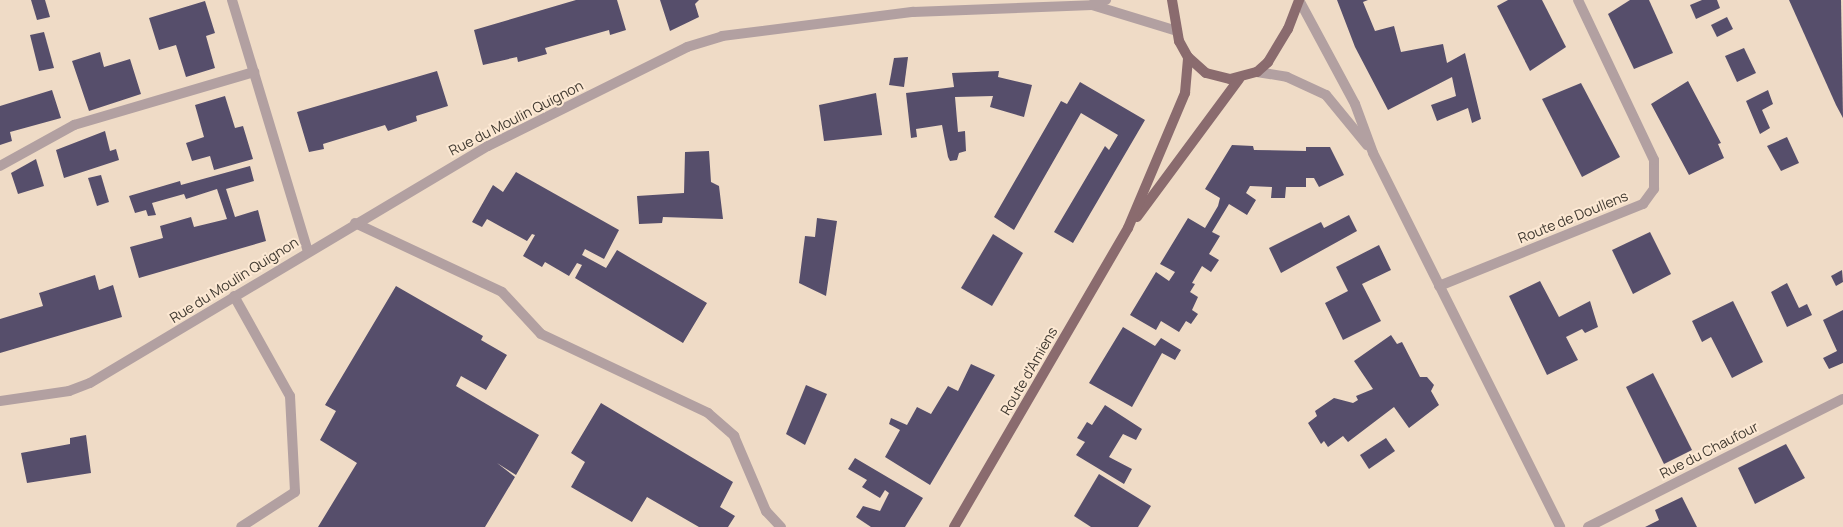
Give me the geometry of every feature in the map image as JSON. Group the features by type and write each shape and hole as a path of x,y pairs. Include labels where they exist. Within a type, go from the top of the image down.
{"main road":[{"path":"1172,0 1177,31 1188,57 1206,73 1239,79 1257,72 1275,53 1299,0"},
{"name":"Route d'Amiens","path":"1128,228 1186,93 1188,57"},
{"name":"Route d'Amiens","path":"954,527 1128,228 1239,79"}],"street":[{"path":"232,0 308,251"},
{"name":"Rue du Moulin Quignon","path":"0,401 69,391 90,383 308,251 488,146 687,47 722,36 913,12 1092,5 1106,0"},
{"path":"1299,0 1355,104 1373,152 1560,527"},
{"name":"Route de Doullens","path":"1439,286 1643,204 1654,189 1654,160 1578,0"},
{"name":"Rue du Moulin Quignon","path":"1092,5 1177,31"},
{"path":"0,166 74,125 254,72"},
{"path":"1257,72 1287,77 1326,96 1373,152"},
{"path":"356,223 502,292 541,334 708,413 734,436 766,511 781,527"},
{"path":"234,296 290,396 295,492 241,527"},
{"name":"Rue du Chaufour","path":"1588,527 1843,399"}],"building":[{"path":"31,0 45,0 50,17 37,20"},
{"path":"576,0 617,0 626,30 610,35 609,30 545,48 547,54 518,62 517,57 483,65 474,30"},
{"path":"660,0 699,0 695,4 699,17 670,31"},
{"path":"1337,0 1368,0 1363,2 1375,31 1394,26 1401,52 1443,44 1447,63 1465,53 1481,119 1472,123 1468,108 1437,121 1431,105 1456,96 1452,77 1388,110 1355,47"},
{"path":"1508,0 1542,0 1566,47 1530,71 1497,6"},
{"path":"1630,0 1649,0 1673,53 1634,69 1608,14"},
{"path":"1702,0 1717,0 1720,8 1696,19 1690,5"},
{"path":"1789,0 1841,0 1843,118 1836,105"},
{"path":"205,1 215,33 206,36 215,68 186,77 176,45 159,50 149,18"},
{"path":"1727,17 1733,29 1717,37 1711,25"},
{"path":"44,32 54,68 39,71 30,35"},
{"path":"1744,48 1756,73 1737,82 1725,56"},
{"path":"100,52 104,67 130,59 141,94 89,111 72,61"},
{"path":"908,57 904,87 889,85 894,58"},
{"path":"437,71 448,106 416,116 417,121 388,131 385,125 323,144 324,149 309,152 297,112"},
{"path":"999,71 998,77 1032,85 1024,117 990,107 993,96 955,97 958,132 965,131 966,151 959,153 957,160 950,161 948,157 942,125 916,129 917,137 911,138 906,93 954,87 952,73"},
{"path":"1688,81 1721,143 1718,144 1724,158 1689,175 1651,104"},
{"path":"1080,82 1145,120 1073,243 1054,232 1105,146 1109,150 1118,135 1081,113 1014,230 994,217 1061,101 1067,104"},
{"path":"1581,83 1620,157 1582,177 1542,99"},
{"path":"52,90 61,118 10,132 12,141 0,145 0,106"},
{"path":"1768,90 1773,104 1762,110 1770,128 1760,134 1746,101"},
{"path":"876,93 882,135 824,141 819,105"},
{"path":"225,96 235,128 243,126 253,159 214,170 210,156 192,161 186,143 204,137 195,105"},
{"path":"105,131 110,151 116,149 119,160 64,178 56,150"},
{"path":"1787,137 1799,163 1781,171 1767,146"},
{"path":"1232,145 1253,146 1254,150 1306,151 1306,147 1330,147 1344,175 1319,187 1314,178 1306,178 1306,187 1286,187 1285,198 1271,198 1272,187 1250,186 1246,193 1256,200 1247,215 1229,204 1212,232 1220,236 1209,254 1219,260 1211,272 1202,266 1192,283 1195,284 1190,292 1198,297 1192,310 1198,314 1191,324 1186,321 1179,332 1161,321 1156,330 1130,315 1156,272 1169,281 1175,272 1160,264 1188,218 1205,228 1218,206 1220,198 1205,189"},
{"path":"709,151 711,182 719,186 723,219 663,217 662,223 639,224 637,196 684,193 685,152"},
{"path":"36,159 44,186 18,194 11,173"},
{"path":"250,166 254,181 226,189 235,217 258,210 266,241 139,278 130,247 163,238 160,226 191,217 194,227 227,219 217,189 186,199 184,194 152,203 156,215 148,216 146,210 135,213 129,196 180,181 181,185"},
{"path":"516,172 619,230 604,259 585,249 582,255 606,268 617,250 707,303 683,343 575,278 582,265 577,263 569,276 545,262 542,267 523,256 535,235 532,234 527,241 487,219 482,227 472,222 493,185 503,192"},
{"path":"101,175 109,202 97,206 88,178"},
{"path":"1349,215 1357,231 1281,273 1269,248 1321,222 1324,228"},
{"path":"817,218 837,221 826,296 799,283 805,236 815,237"},
{"path":"1650,232 1671,274 1633,294 1612,250"},
{"path":"993,234 1023,253 992,306 961,288"},
{"path":"1379,245 1391,270 1362,284 1381,321 1343,340 1325,303 1348,291 1336,267"},
{"path":"1842,270 1843,282 1836,286 1831,276"},
{"path":"95,275 99,290 113,285 122,317 0,353 0,319 43,306 39,293"},
{"path":"1540,281 1559,317 1590,301 1598,327 1585,333 1582,329 1566,337 1578,360 1547,375 1509,296"},
{"path":"1787,283 1799,308 1807,304 1812,315 1787,327 1771,292"},
{"path":"396,286 483,336 481,340 507,355 486,390 461,376 456,386 539,435 516,475 497,463 515,477 485,527 318,527 357,463 320,440 336,411 325,405"},
{"path":"1733,301 1763,362 1732,378 1711,337 1702,342 1692,321"},
{"path":"1843,310 1843,363 1829,369 1823,358 1837,351 1823,320"},
{"path":"1123,327 1155,346 1161,338 1181,350 1175,360 1162,353 1132,407 1089,383"},
{"path":"1391,335 1397,344 1402,342 1420,377 1427,377 1434,385 1431,391 1439,405 1409,428 1394,407 1348,442 1343,436 1328,447 1324,441 1321,444 1308,423 1317,416 1315,411 1334,398 1353,403 1358,400 1356,396 1373,389 1354,361"},
{"path":"971,364 995,375 930,485 885,457 900,430 889,424 891,418 907,425 917,407 931,414 948,386 958,391"},
{"path":"1653,373 1692,450 1664,464 1626,387"},
{"path":"806,385 827,394 805,445 786,434"},
{"path":"601,403 733,482 720,507 735,516 728,527 699,527 647,497 632,522 571,487 585,462 571,453"},
{"path":"1105,405 1142,429 1136,440 1123,434 1109,457 1132,469 1124,484 1076,455 1085,442 1077,438 1087,422 1092,425"},
{"path":"86,435 91,473 27,483 21,453 70,444 70,438"},
{"path":"1386,438 1395,451 1369,469 1360,455"},
{"path":"1786,444 1805,478 1755,504 1738,468"},
{"path":"855,458 923,498 905,527 871,527 856,517 863,506 880,511 889,493 885,490 880,498 862,487 867,480 848,469"},
{"path":"1099,474 1151,506 1138,527 1091,527 1074,516"},
{"path":"1682,497 1697,527 1645,527 1659,520 1655,510"}]}
